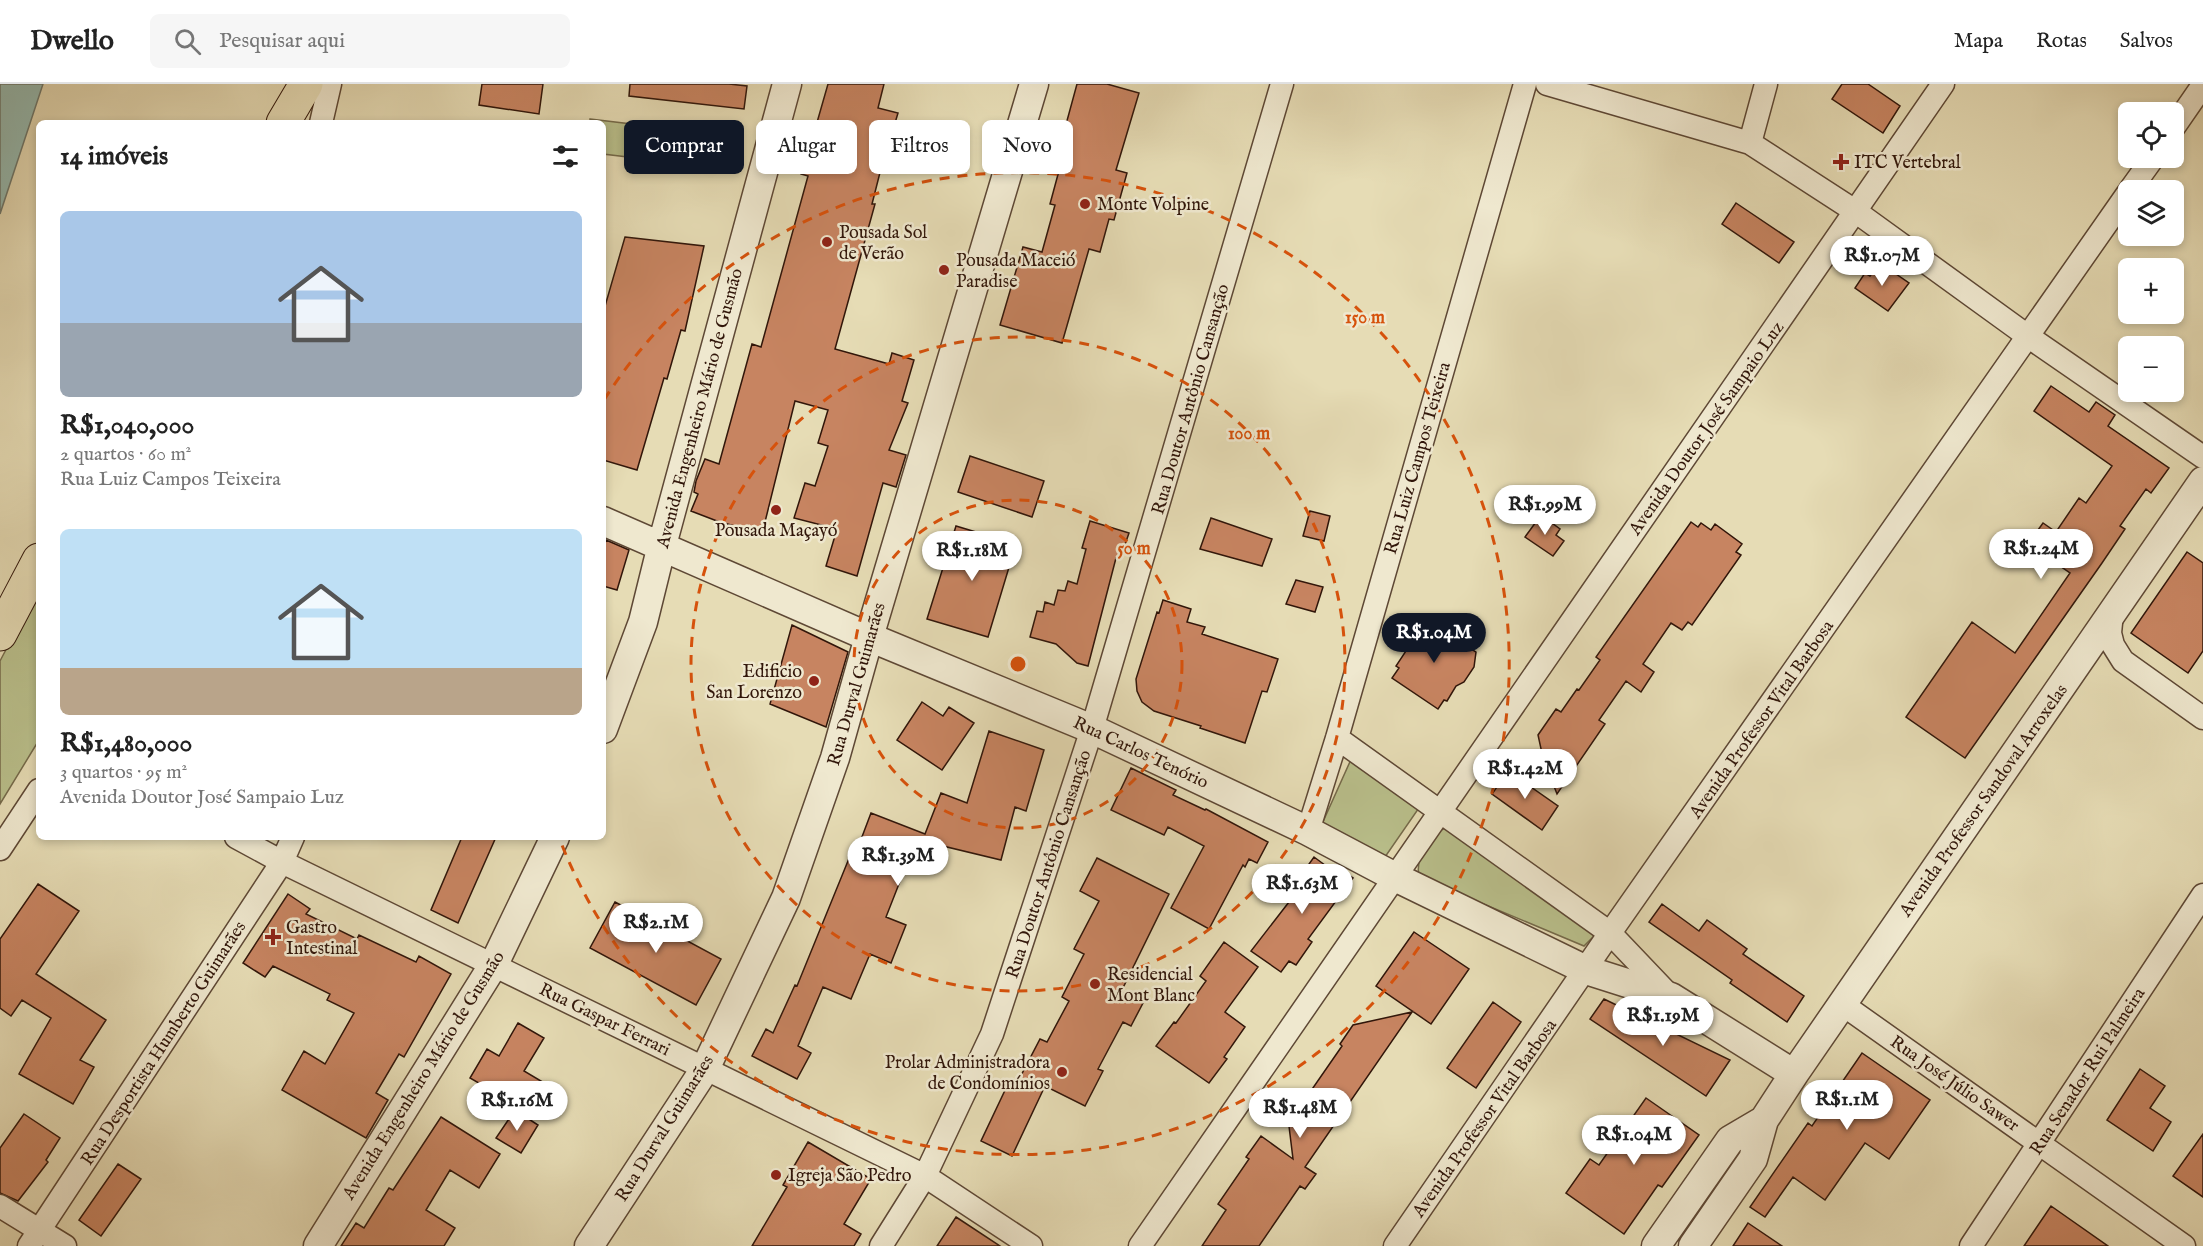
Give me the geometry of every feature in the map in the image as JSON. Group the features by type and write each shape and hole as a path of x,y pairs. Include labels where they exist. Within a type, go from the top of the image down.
{"main road":[{"path":"266,120 286,84"},
{"path":"285,120 306,84"},
{"path":"0,634 36,566"}],"street":[{"path":"322,120 330,84"},
{"name":"Avenida Engenheiro Mário de Gusmão","path":"606,721 643,622 787,84"},
{"name":"Rua Durval Guimarães","path":"589,1246 705,1069 786,897 835,758 1034,84"},
{"name":"Rua Doutor Antônio Cansanção","path":"881,1246 925,1176 992,1034 1092,729 1282,84"},
{"name":"Rua Luiz Campos Teixeira","path":"1308,831 1337,738 1525,84"},
{"path":"1547,84 1750,143 1855,211 2029,337 2203,456"},
{"path":"1750,143 1766,84"},
{"name":"Avenida Doutor José Sampaio Luz","path":"1140,1246 1943,84"},
{"path":"2184,113 2203,85"},
{"name":"Avenida Professor Vital Barbosa","path":"1395,1246 1610,933 2118,208"},
{"name":"Avenida Professor Sandoval Arroxelas","path":"1693,1246 1753,1159 1764,1120 1794,1074 2203,481"},
{"name":"Rua Carlos Tenório","path":"606,522 869,637 1092,729 1308,831 1395,878 1586,970 1671,997"},
{"path":"2112,613 2110,633 2123,661"},
{"path":"2072,672 2094,660 2109,658 2123,661 2203,718"},
{"name":"Rua Carlos Tenório","path":"1337,738 1610,933 1671,997 1794,1074"},
{"path":"0,849 36,795"},
{"name":"Rua Gaspar Ferrari","path":"242,840 282,862 495,964 925,1176 1031,1246"},
{"name":"Rua Desportista Humberto Guimarães","path":"34,1238 282,862 292,840"},
{"name":"Avenida Engenheiro Mário de Gusmão","path":"318,1246 495,964 554,840"},
{"name":"Rua Senador Rui Palmeira","path":"1971,1246 2203,895"},
{"name":"Rua José Júlio Sawer","path":"1842,1004 2184,1246"},
{"name":"Avenida Professor Sandoval Arroxelas","path":"1656,1246 1730,1140 1764,1120"},
{"path":"0,1206 34,1238 65,1246"}],"green space":[{"path":"606,121 624,123 624,157 606,154"},
{"path":"36,593 36,745 0,804 0,661"},
{"path":"1353,755 1421,805 1385,857 1322,824"},
{"path":"1450,826 1595,935 1584,946 1419,877 1419,861 1430,839"}],"water":[{"path":"0,84 43,84 0,214"}],"building":[{"path":"482,84 543,84 539,114 479,105"},
{"path":"630,84 747,86 744,109 629,96"},
{"path":"828,84 884,84 878,108 898,113 896,120 869,120 869,174 880,174 872,204 875,204 835,349 889,364 892,353 914,360 902,401 908,403 889,450 906,455 896,487 883,483 857,576 826,566 837,529 794,518 805,483 815,486 828,446 818,443 828,410 795,401 762,534 691,511 698,494 694,492 696,481 705,459 719,464 752,344 761,347 808,176 801,174 857,174 857,120 818,120"},
{"path":"1077,84 1107,84 1139,93 1116,170 1127,173 1114,220 1109,219 1100,252 1089,249 1062,343 1000,325 1023,247 1042,252 1055,205 1050,204 1058,174 1073,174 1073,120 1067,120"},
{"path":"1842,84 1868,84 1900,106 1883,133 1832,99"},
{"path":"1736,203 1794,242 1779,263 1722,224"},
{"path":"625,237 704,246 685,331 681,330 667,379 664,378 637,470 606,461 606,303"},
{"path":"1880,263 1909,283 1888,311 1855,288 1865,273 1870,276"},
{"path":"2051,386 2089,412 2096,402 2115,415 2108,426 2169,468 2151,493 2146,489 2120,526 2125,529 1965,758 1906,717 1972,622 2015,653 2070,573 2028,544 2043,523 2056,532 2079,498 2086,503 2112,466 2034,411"},
{"path":"970,456 1044,481 1032,517 958,492"},
{"path":"1310,511 1330,516 1324,541 1303,536"},
{"path":"1541,515 1560,529 1556,535 1564,541 1553,556 1525,537"},
{"path":"1211,518 1272,539 1262,566 1200,549"},
{"path":"1090,521 1129,533 1120,559 1116,558 1088,666 1077,663 1056,644 1030,637 1037,611 1043,612 1045,602 1054,605 1058,590 1065,591 1068,581 1077,584 1086,549 1082,548"},
{"path":"1691,522 1698,527 1701,523 1711,530 1715,524 1742,544 1736,552 1741,555 1692,625 1688,622 1682,630 1671,623 1643,664 1654,672 1641,692 1626,681 1599,720 1605,724 1557,794 1543,758 1538,735 1556,709 1561,712 1577,689 1579,690 1600,660 1596,657"},
{"path":"956,526 1016,544 988,637 927,619"},
{"path":"606,540 629,550 617,590 606,587"},
{"path":"2187,552 2203,563 2203,651 2188,673 2131,633"},
{"path":"1296,580 1323,587 1315,612 1286,604"},
{"path":"1163,600 1191,609 1187,622 1205,627 1202,634 1278,659 1267,692 1262,691 1245,743 1154,711 1142,702 1137,691 1136,679"},
{"path":"1427,620 1476,652 1474,667 1464,682 1456,686 1447,701 1444,700 1438,709 1392,678 1399,668 1396,666 1406,651 1412,634"},
{"name":"Edificio San Lorenzo","path":"792,625 848,652 826,727 770,704"},
{"path":"922,702 943,716 949,707 974,723 942,770 897,740"},
{"path":"989,731 1044,750 1026,811 1015,807 1001,860 926,842 915,870 906,866 886,917 906,925 891,963 870,954 851,999 823,987 798,1046 811,1053 797,1079 752,1056 766,1029 773,1033 795,985 797,986 850,856 854,858 871,813 925,834 941,793 967,803"},
{"path":"1131,768 1176,790 1173,795 1206,809 1268,842 1257,863 1249,859 1245,867 1243,865 1209,929 1171,908 1204,846 1168,827 1164,835 1111,810"},
{"path":"1508,771 1558,806 1542,830 1492,794"},
{"path":"461,840 495,840 458,923 431,910"},
{"path":"1314,857 1333,871 1336,866 1353,878 1308,939 1312,942 1296,965 1289,961 1281,972 1251,951 1299,889 1294,885"},
{"path":"1097,858 1169,894 1121,992 1143,1003 1131,1026 1123,1022 1098,1069 1103,1071 1085,1106 1045,1086 1012,1156 981,1141 1008,1084 1015,1087 1040,1039 1047,1042 1069,1001 1062,997 1084,954 1074,949 1099,901 1080,891"},
{"path":"38,884 79,911 36,974 106,1020 80,1060 94,1067 73,1104 19,1074 51,1018 22,1000 11,1016 0,1008 0,939"},
{"path":"288,894 310,909 306,914 357,939 359,935 416,962 419,956 451,974 404,1057 399,1054 376,1093 388,1100 366,1138 282,1090 304,1051 325,1064 354,1013 327,1000 330,994 273,966 265,977 243,963"},
{"path":"615,902 721,959 696,1005 590,948"},
{"path":"1662,904 1699,931 1707,920 1747,949 1743,954 1804,996 1787,1022 1730,983 1732,980 1649,922"},
{"path":"1414,932 1469,969 1431,1024 1376,986"},
{"path":"1224,942 1258,967 1225,1012 1245,1027 1224,1057 1227,1059 1209,1083 1156,1046 1174,1022 1176,1023 1206,981 1200,976"},
{"path":"1604,999 1730,1060 1706,1096 1590,1019"},
{"path":"1493,1002 1521,1022 1476,1088 1447,1068"},
{"path":"1412,1012 1305,1167 1316,1174 1305,1189 1300,1186 1259,1246 1202,1246 1226,1210 1218,1204 1249,1159 1246,1157 1261,1136 1293,1159 1288,1118 1303,1096 1306,1098 1342,1046 1340,1044 1353,1025"},
{"path":"518,1023 544,1038 524,1071 546,1084 529,1112 470,1078 487,1049 499,1056"},
{"path":"1862,1053 1930,1100 1889,1159 1865,1143 1825,1200 1793,1177 1765,1217 1750,1207 1808,1123 1812,1126"},
{"path":"2140,1069 2165,1086 2150,1108 2171,1122 2153,1151 2107,1120"},
{"path":"1646,1098 1699,1135 1662,1187 1658,1185 1624,1234 1566,1193 1590,1159 1599,1165"},
{"path":"515,1110 538,1125 521,1153 496,1138"},
{"path":"24,1114 60,1138 46,1160 48,1162 18,1201 0,1193 0,1148"},
{"path":"441,1117 500,1154 479,1188 450,1170 426,1210 455,1228 444,1246 341,1246 356,1223 364,1228 389,1188 393,1190"},
{"path":"2203,1134 2203,1197 2173,1176"},
{"path":"808,1142 871,1179 844,1224 861,1234 854,1246 752,1246 787,1187 783,1185"},
{"path":"118,1164 141,1179 101,1236 79,1220"},
{"path":"2051,1206 2108,1246 2024,1246"},
{"path":"956,1217 1000,1246 937,1246"},
{"path":"1748,1223 1782,1246 1733,1246"}],"place":[{"name":"ITC Vertebral","path":"1841,162"},
{"name":"Monte Volpine","path":"1085,204"},
{"name":"Pousada Sol de Verão","path":"827,242"},
{"name":"Pousada Maceió Paradise","path":"944,270"},
{"name":"Pousada Maçayó","path":"776,510"},
{"name":"Edificio San Lorenzo","path":"814,681"},
{"name":"Gastro Intestinal","path":"273,937"},
{"name":"Residencial Mont Blanc","path":"1095,984"},
{"name":"Prolar Administradora de Condomínios","path":"1062,1072"},
{"name":"Igreja São Pedro","path":"776,1175"}]}
